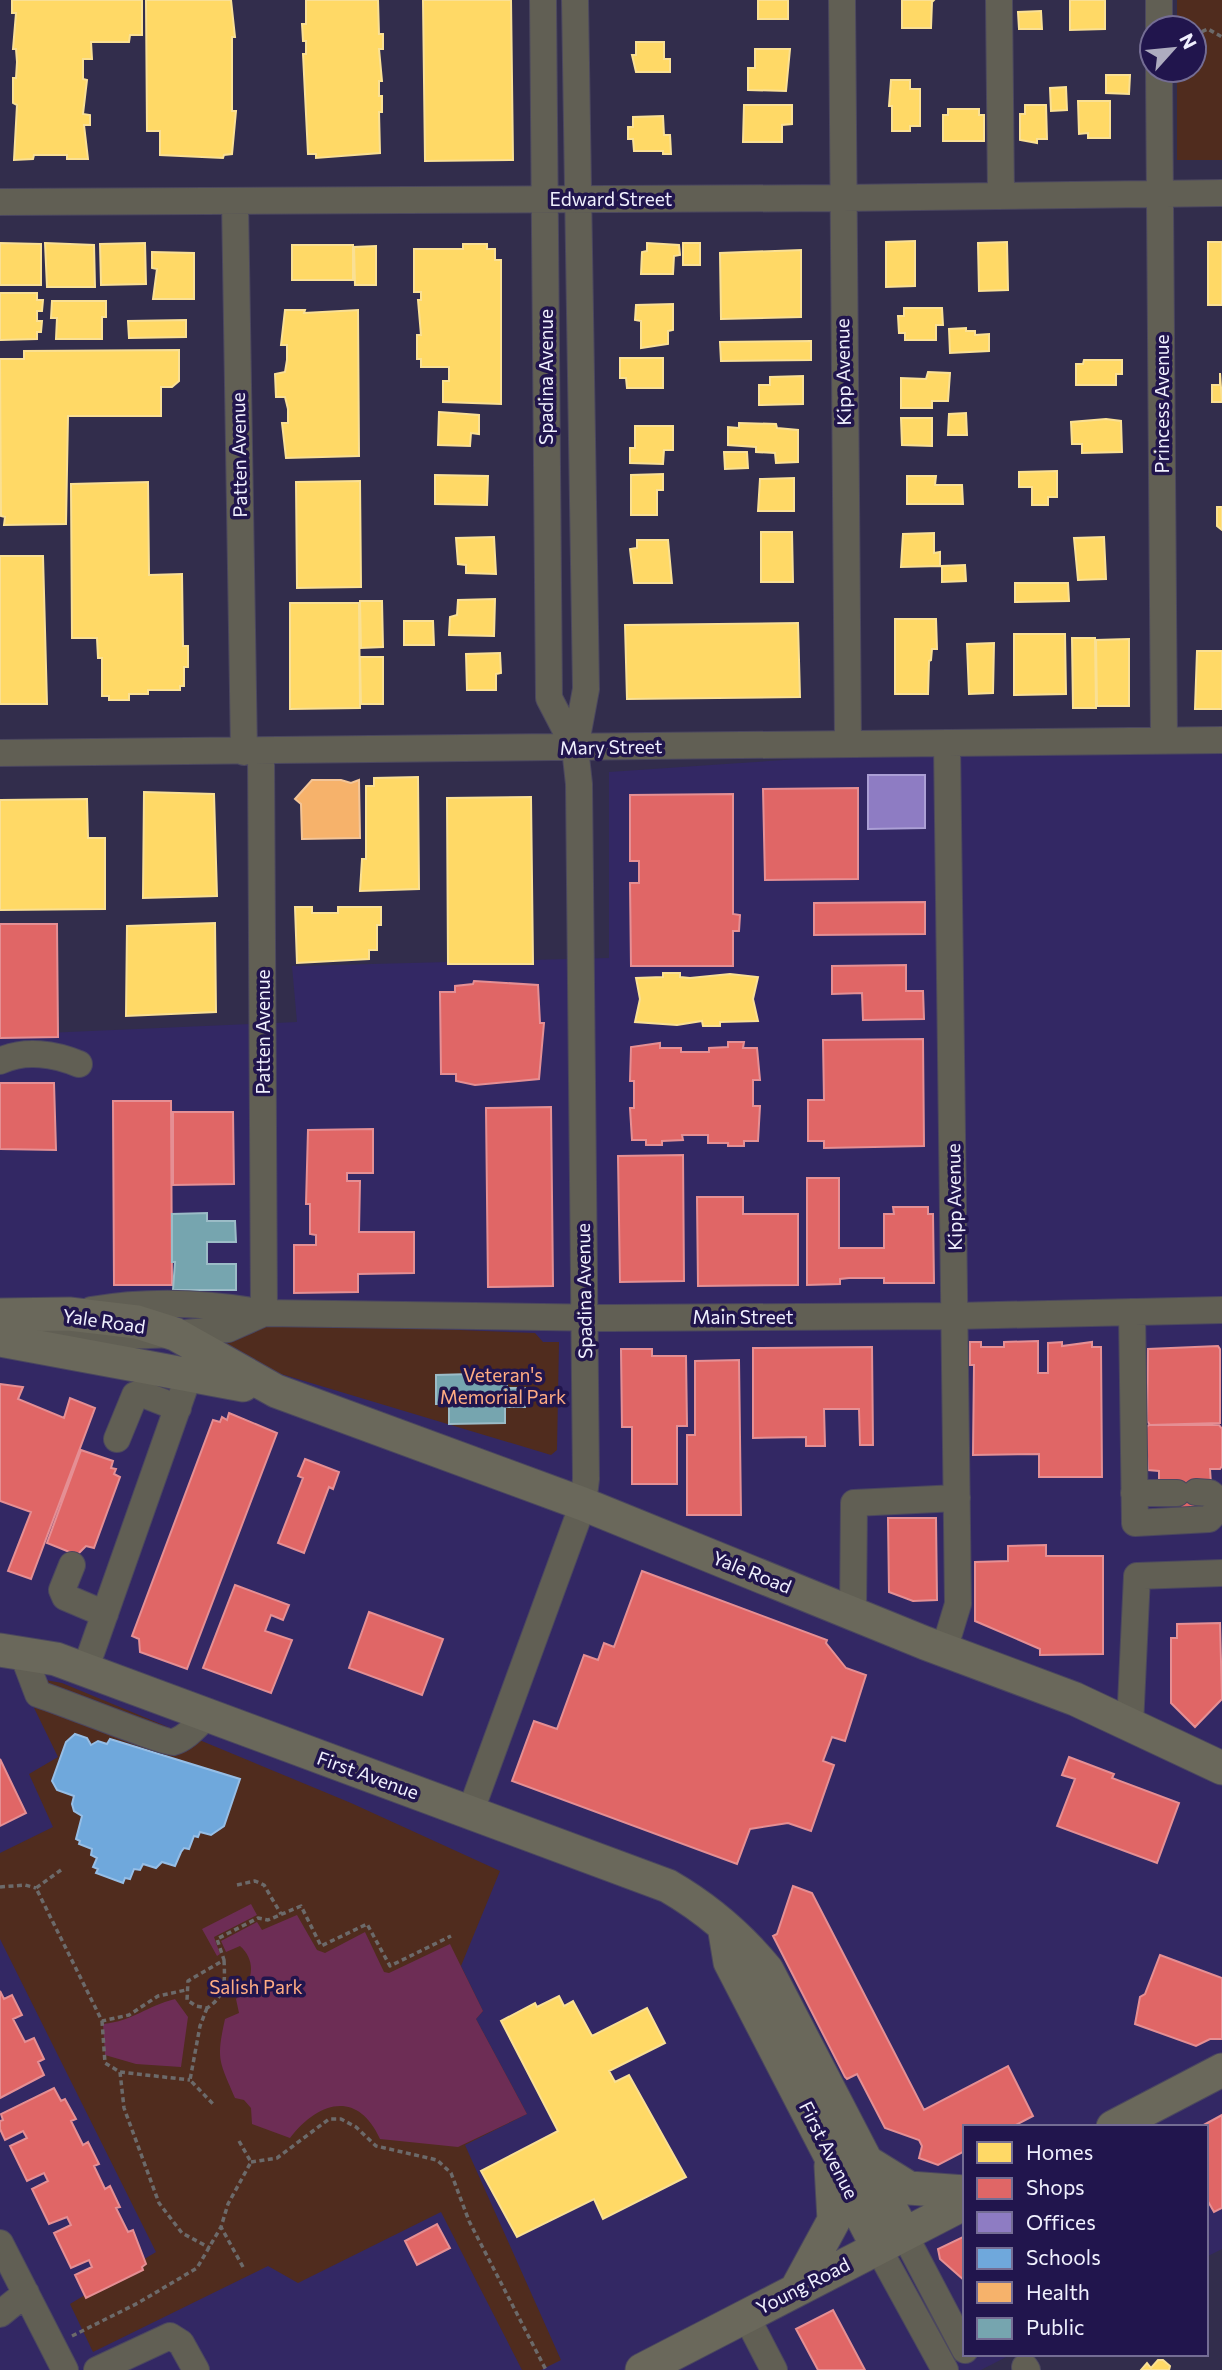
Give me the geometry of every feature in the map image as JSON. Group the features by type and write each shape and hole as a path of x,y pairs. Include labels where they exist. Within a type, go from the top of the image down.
{"main road":[{"name":"Yale Road","path":"0,1332 69,1314 137,1322 175,1334 276,1391 583,1504 944,1650 1075,1699 1222,1768"},
{"name":"Yale Road","path":"0,1332 189,1375 276,1391"},
{"name":"First Avenue","path":"11,1651 56,1659 668,1886 699,1903 747,1946 767,1970 863,2160 891,2241"},
{"name":"First Avenue","path":"724,1926 730,1962 828,2146 891,2241"},
{"path":"1117,2125 1222,2070"},
{"path":"796,2290 834,2220 835,2188 828,2146"},
{"path":"863,2160 909,2188 963,2192"},
{"name":"Young Road","path":"642,2370 963,2204"}],"street":[{"name":"Spadina Avenue","path":"542,0 549,698 575,748"},
{"name":"Spadina Avenue","path":"470,1813 583,1504 586,1479 579,784 575,748 586,689 575,0"},
{"name":"Kipp Avenue","path":"842,0 848,743"},
{"path":"999,0 1001,196"},
{"name":"Princess Avenue","path":"1159,84 1164,739"},
{"name":"Edward Street","path":"0,202 577,200 1222,193"},
{"name":"Patten Avenue","path":"235,201 252,752 264,1313"},
{"name":"Mary Street","path":"0,753 1222,740"},
{"name":"Kipp Avenue","path":"944,1650 958,1604 947,743"},
{"path":"0,1061 18,1055 57,1055 79,1064"},
{"name":"Main Street","path":"69,1314 142,1302 219,1304 264,1313 585,1318 956,1316 1222,1310"},
{"path":"1132,1312 1134,1493 1135,1522 1209,1519 1222,1504 1210,1493 1134,1493"},
{"name":"Main Street","path":"0,1332 175,1334 228,1329 264,1313"},
{"path":"85,1670 189,1375"},
{"path":"117,1439 135,1395 139,1393 178,1408"},
{"path":"853,1613 854,1503 957,1498"},
{"path":"72,1564 62,1591 65,1597 105,1614"},
{"path":"1130,1725 1137,1576 1222,1573"},
{"path":"11,1651 38,1694 171,1743 208,1716"},
{"name":"First Avenue","path":"891,2241 963,2349"},
{"name":"First Avenue","path":"891,2241 945,2370"},
{"path":"0,2243 65,2370"},
{"path":"0,2314 26,2293"},
{"path":"746,2316 774,2370"},
{"path":"97,2370 170,2336 181,2343 195,2370"}],"path":[{"path":"36,1888 61,1870"},
{"path":"237,1885 255,1881 264,1885 281,1914"},
{"path":"0,1887 25,1885 36,1888 102,2021 105,2063 120,2072 190,2080 214,2105"},
{"path":"224,1960 188,1981 187,2000 196,2007 207,2008 219,2001 225,1986 224,1960 216,1939 258,1918 268,1920 301,1906 321,1946 367,1924 390,1966 451,1936"},
{"path":"102,2021 129,2015 158,1996 186,1990"},
{"path":"190,2080 200,2026 207,2008"},
{"path":"120,2072 124,2108 159,2203 182,2233 210,2248"},
{"path":"251,2162 277,2158 329,2119 341,2119 356,2127 376,2146 437,2160 450,2172 470,2221 546,2370"},
{"path":"239,2141 251,2162"},
{"path":"80,2331 138,2303 197,2268 221,2227 228,2204 251,2162"},
{"path":"221,2227 243,2267"}],"shaded area":[{"path":"1222,730 1222,2249 1208,2256 1208,2125 963,2125 963,2356 1008,2356 981,2370 0,2370 0,1035 297,1022 292,966 609,958 609,772"},
{"path":"251,1904 257,1915 214,1937 220,1954 217,1956 202,1929"},
{"path":"297,1915 317,1950 325,1953 365,1932 384,1972 389,1973 450,1944 483,2011 476,2019 527,2114 458,2147 380,2139 371,2123 349,2107 325,2109 313,2116 290,2138 252,2124 251,2108 244,2100 235,2098 222,2067 220,2052 225,2019 239,2013 236,1999 246,1987 251,1966 246,1952 240,1946 226,1952 221,1941 257,1922 262,1930"},
{"path":"175,1999 188,2017 181,2067 136,2064 105,2055 103,2024 123,2020"}],"green space":[{"path":"1177,0 1222,0 1222,160 1177,160 1177,84 1208,84 1208,14 1177,14"},
{"name":"Veteran's Memorial Park","path":"258,1322 535,1333 543,1342 559,1342 557,1450 551,1455 261,1368 215,1339"},
{"name":"Salish Park","path":"18,1675 62,1683 351,1803 500,1871 461,1966 483,2011 476,2019 527,2114 465,2145 561,2360 541,2370 522,2370 441,2212 298,2283 268,2266 93,2352 70,2304 156,2252 0,1939 0,1853 53,1827 29,1774 58,1757"}],"building: Homes":[{"path":"12,0 142,0 142,35 130,35 129,42 91,42 92,59 83,59 83,79 87,80 83,114 90,115 90,125 84,125 88,159 67,159 67,155 34,155 33,159 14,160 17,105 13,103 13,78 16,78 17,62 16,49 13,49 16,13 12,13"},
{"path":"146,0 231,0 235,37 232,37 232,111 236,111 232,154 224,155 223,158 160,155 160,131 147,131"},
{"path":"306,0 378,0 379,34 383,34 383,49 379,49 382,81 379,81 379,96 382,96 382,112 379,112 380,153 316,158 316,154 308,154 303,54 306,54 306,41 303,41 302,24 306,24"},
{"path":"423,0 511,0 513,160 425,161"},
{"path":"758,0 788,0 788,19 758,19"},
{"path":"902,0 934,0 931,28 902,28"},
{"path":"1070,0 1105,0 1105,29 1070,30"},
{"path":"1041,11 1042,29 1019,29 1018,12"},
{"path":"636,42 664,42 664,59 670,59 670,72 636,72 632,55 636,55"},
{"path":"755,49 790,49 786,91 748,90 748,68 755,68"},
{"path":"1106,75 1130,75 1129,94 1106,93"},
{"path":"891,80 910,80 910,89 920,89 920,126 910,126 910,131 892,131 892,106 889,106"},
{"path":"1066,87 1067,110 1051,111 1050,88"},
{"path":"1078,101 1110,101 1110,138 1088,138 1088,133 1079,134"},
{"path":"744,105 792,105 792,124 782,125 782,142 743,142"},
{"path":"1025,105 1046,105 1047,139 1037,139 1037,143 1020,140 1020,114 1025,114"},
{"path":"948,109 979,109 979,115 984,115 984,141 943,141 943,115 948,115"},
{"path":"663,116 664,135 670,135 671,154 663,154 663,151 634,151 633,139 628,139 628,127 633,127 633,117"},
{"path":"915,241 915,286 886,287 886,242"},
{"path":"1007,242 1008,290 979,291 978,243"},
{"path":"1208,242 1222,242 1222,305 1208,305"},
{"path":"0,243 41,244 41,285 0,285"},
{"path":"45,243 94,245 95,287 47,287"},
{"path":"145,243 146,284 101,285 100,244"},
{"path":"647,243 679,245 680,255 674,256 673,274 641,274 642,252 647,251"},
{"path":"683,243 700,243 700,265 683,265"},
{"path":"463,244 487,244 487,249 495,249 495,260 501,260 501,404 443,402 443,381 449,381 449,367 421,367 421,359 417,359 417,335 421,335 418,300 421,300 421,292 414,292 414,249 463,249"},
{"path":"292,245 353,245 353,280 292,280"},
{"path":"376,246 376,285 355,285 354,247"},
{"path":"801,250 801,317 721,319 720,253"},
{"path":"152,252 194,253 194,299 153,299 157,269 152,268"},
{"path":"0,293 37,293 37,300 43,300 42,311 37,311 37,321 42,321 37,339 0,340"},
{"path":"52,301 106,301 106,317 102,317 102,339 56,339 57,318 51,318"},
{"path":"673,304 673,330 668,331 668,344 641,348 641,321 635,320 636,305"},
{"path":"904,308 942,308 943,325 936,325 936,340 905,340 905,333 899,333 898,316 904,316"},
{"path":"285,310 305,310 304,313 358,310 359,456 286,458 282,423 288,423 288,409 285,397 276,397 275,374 285,372 287,360 287,345 281,345"},
{"path":"186,320 186,337 129,338 128,321"},
{"path":"966,328 966,331 975,331 975,335 989,334 989,351 950,353 949,329"},
{"path":"811,341 811,360 721,361 720,342"},
{"path":"179,350 179,381 172,387 161,387 161,416 68,416 66,524 4,525 5,517 1,516 0,359 24,359 24,351"},
{"path":"620,358 663,358 663,388 627,388 626,378 620,378"},
{"path":"1084,360 1122,360 1122,374 1116,374 1116,385 1076,385 1076,364 1083,364"},
{"path":"928,372 950,373 948,401 932,401 932,408 901,408 901,378 926,379"},
{"path":"1220,373 1222,402 1212,402 1212,385 1220,385"},
{"path":"803,376 803,404 759,405 759,385 770,385 770,377"},
{"path":"439,412 479,415 479,434 471,433 470,446 438,445"},
{"path":"966,413 967,435 948,435 949,414"},
{"path":"901,418 932,418 932,446 902,445"},
{"path":"1106,419 1121,421 1122,452 1082,453 1082,444 1072,444 1071,422"},
{"path":"739,423 776,424 777,428 798,430 798,462 776,463 775,453 756,452 756,447 728,445 728,427 739,428"},
{"path":"635,426 673,426 673,450 664,450 663,464 630,463 630,448 635,448"},
{"path":"724,452 747,452 748,468 725,469"},
{"path":"1057,471 1057,497 1048,497 1048,505 1032,505 1032,487 1019,487 1019,472"},
{"path":"663,474 663,490 657,490 657,515 631,515 631,475"},
{"path":"435,475 488,476 487,505 435,504"},
{"path":"907,476 936,476 935,485 962,485 963,504 907,504"},
{"path":"794,478 794,511 758,511 760,479"},
{"path":"360,481 361,587 297,588 296,482"},
{"path":"148,482 149,575 182,574 183,646 188,646 188,667 184,667 184,686 180,686 180,690 148,690 148,694 129,694 129,700 109,700 109,696 102,696 102,658 98,658 97,638 72,638 71,484"},
{"path":"1217,507 1222,507 1222,530 1217,526"},
{"path":"761,532 792,532 793,582 761,582"},
{"path":"934,533 934,553 940,552 940,566 901,567 903,534"},
{"path":"494,537 496,574 466,573 466,565 458,564 456,538"},
{"path":"1104,537 1106,579 1078,580 1074,538"},
{"path":"637,540 668,540 672,583 634,583 630,549 637,548"},
{"path":"0,556 43,556 47,704 0,704"},
{"path":"965,565 966,581 942,582 942,566"},
{"path":"1015,583 1068,583 1069,601 1015,602"},
{"path":"495,599 494,636 449,635 450,617 457,615 458,600"},
{"path":"360,601 382,601 383,647 361,648"},
{"path":"290,603 359,603 360,708 290,709"},
{"path":"895,619 936,619 937,649 932,649 929,661 928,694 895,694"},
{"path":"404,621 433,621 434,645 404,645"},
{"path":"798,623 800,697 627,699 625,625"},
{"path":"1014,634 1065,634 1066,694 1014,695"},
{"path":"1072,638 1095,638 1096,708 1073,708"},
{"path":"1129,639 1129,706 1097,706 1096,640"},
{"path":"994,643 993,693 969,694 967,644"},
{"path":"1197,651 1222,651 1222,709 1195,709"},
{"path":"500,653 501,673 496,674 496,690 467,690 466,654"},
{"path":"360,657 383,657 383,704 361,704"},
{"path":"418,777 419,889 360,891 362,859 366,859 366,786 374,786 374,778"},
{"path":"144,792 214,794 217,896 143,898"},
{"path":"531,797 533,964 448,964 447,798"},
{"path":"87,799 88,838 105,838 105,909 0,910 0,800"},
{"path":"295,907 312,907 312,913 338,913 338,907 381,907 381,925 377,925 377,950 369,950 369,959 297,963"},
{"path":"215,923 216,1012 126,1016 127,926"},
{"path":"663,973 680,973 680,977 690,978 730,974 758,977 753,999 758,1021 720,1022 720,1026 703,1026 702,1021 677,1025 635,1022 640,999 636,978 663,977"},
{"path":"559,1996 564,2006 573,2001 592,2036 647,2008 665,2043 609,2071 615,2082 629,2075 686,2177 603,2219 594,2199 517,2237 481,2171 558,2131 501,2021 535,2003 537,2007"},
{"path":"1158,2360 1163,2360 1170,2366 1169,2370 1141,2370 1147,2363 1151,2368"}],"building: Shops":[{"path":"858,788 858,879 765,880 763,789"},
{"path":"733,794 733,914 740,915 739,931 733,931 733,966 631,966 630,883 639,883 639,861 630,861 630,795"},
{"path":"925,902 925,934 814,935 814,903"},
{"path":"0,924 57,924 58,1037 0,1038"},
{"path":"906,965 906,991 923,991 924,1019 863,1020 862,993 832,994 832,966"},
{"path":"474,981 538,985 540,1023 544,1023 539,1079 475,1085 456,1081 456,1074 441,1074 440,992 455,992 455,986 473,984"},
{"path":"923,1039 924,1146 824,1148 824,1141 808,1141 808,1100 824,1100 823,1040"},
{"path":"728,1042 744,1042 743,1048 757,1048 760,1080 753,1080 753,1106 760,1106 758,1141 744,1141 744,1146 728,1146 728,1143 708,1143 708,1135 682,1135 683,1140 662,1141 662,1145 646,1145 646,1140 632,1140 630,1108 634,1108 634,1081 630,1081 631,1047 660,1043 660,1048 681,1048 681,1052 709,1052 709,1048 728,1047"},
{"path":"0,1083 54,1083 56,1150 0,1149"},
{"path":"113,1101 171,1101 172,1285 114,1285"},
{"path":"551,1107 553,1286 488,1287 486,1108"},
{"path":"173,1112 233,1112 234,1184 173,1185"},
{"path":"373,1129 373,1173 347,1173 347,1181 360,1181 359,1232 414,1232 414,1273 358,1274 358,1292 294,1293 294,1245 316,1245 316,1235 310,1234 310,1204 306,1204 308,1130"},
{"path":"683,1155 684,1281 620,1282 618,1156"},
{"path":"807,1178 839,1178 839,1248 884,1248 884,1214 894,1214 893,1207 928,1207 928,1214 933,1214 934,1283 884,1283 884,1278 849,1278 840,1279 840,1284 807,1285"},
{"path":"697,1197 743,1197 743,1214 798,1214 798,1285 698,1286"},
{"path":"1038,1341 1038,1373 1048,1373 1048,1343 1062,1342 1062,1346 1092,1342 1092,1347 1101,1347 1102,1477 1039,1477 1039,1454 973,1455 974,1365 970,1365 970,1342 981,1342 981,1347 1004,1347 1004,1342"},
{"path":"1218,1346 1220,1423 1150,1425 1147,1421 1148,1349"},
{"path":"872,1347 873,1445 860,1445 859,1409 824,1409 825,1446 806,1446 806,1437 753,1438 753,1348"},
{"path":"621,1349 652,1349 652,1356 686,1356 687,1426 677,1426 677,1484 632,1484 632,1427 622,1427"},
{"path":"739,1360 741,1515 687,1515 687,1435 695,1435 695,1361"},
{"path":"0,1384 23,1387 18,1399 64,1418 70,1398 95,1408 31,1579 8,1571 31,1512 0,1501"},
{"path":"229,1413 277,1433 187,1669 140,1652 139,1639 132,1636 213,1420 220,1422 222,1417 227,1420"},
{"path":"1149,1425 1219,1425 1222,1429 1222,1466 1220,1469 1210,1469 1211,1484 1196,1487 1197,1509 1177,1509 1177,1488 1159,1485 1159,1471 1148,1470 1145,1428"},
{"path":"81,1450 113,1461 111,1468 116,1469 114,1474 120,1477 94,1548 86,1546 77,1555 47,1543"},
{"path":"305,1459 339,1472 333,1489 329,1487 304,1553 278,1543 303,1478 298,1476"},
{"path":"888,1518 936,1518 937,1600 913,1601 889,1592"},
{"path":"1046,1545 1046,1556 1103,1556 1103,1654 1040,1655 1040,1649 975,1621 975,1562 1008,1561 1008,1546"},
{"path":"642,1571 827,1640 826,1643 846,1668 866,1675 845,1741 832,1737 823,1761 834,1765 811,1831 788,1823 750,1829 737,1864 512,1781 534,1721 557,1729 584,1655 598,1660 604,1643 614,1647"},
{"path":"235,1585 289,1605 283,1620 271,1615 265,1631 292,1640 271,1693 203,1668"},
{"path":"369,1612 443,1639 422,1695 349,1668"},
{"path":"1220,1623 1222,1699 1195,1727 1171,1703 1171,1638 1177,1638 1177,1624"},
{"path":"1069,1757 1114,1774 1112,1778 1179,1803 1157,1863 1057,1826 1075,1779 1062,1775"},
{"path":"0,1759 26,1813 0,1826"},
{"path":"793,1886 812,1893 924,2110 1008,2066 1033,2116 1016,2125 963,2125 963,2152 938,2165 919,2158 922,2146 919,2140 885,2128 857,2074 847,2079 845,2077 773,1936 777,1934"},
{"path":"1160,1955 1222,1978 1222,2039 1210,2039 1196,2046 1135,2024 1140,1997 1145,1994"},
{"path":"0,1991 4,1999 12,1995 22,2015 13,2019 25,2042 34,2038 44,2059 38,2062 44,2075 0,2098"},
{"path":"54,2088 61,2101 65,2099 76,2119 71,2121 83,2145 88,2142 99,2164 94,2166 105,2189 110,2186 120,2207 116,2208 128,2232 133,2230 146,2264 142,2267 143,2270 86,2298 75,2275 92,2267 89,2260 71,2268 54,2233 71,2225 67,2217 49,2224 32,2189 48,2181 44,2173 27,2181 10,2146 27,2138 23,2131 5,2140 0,2129 0,2121 3,2120 1,2114"},
{"path":"1222,2115 1222,2208 1214,2212 1208,2202 1208,2125 1204,2125"},
{"path":"437,2224 450,2248 417,2265 405,2241"},
{"path":"963,2237 963,2279 940,2259 938,2249"},
{"path":"833,2310 865,2370 818,2370 796,2329"}],"building: Offices":[{"path":"868,775 925,775 925,828 868,829"}],"building: Schools":[{"path":"75,1734 87,1738 91,1745 98,1741 107,1744 110,1739 240,1779 224,1826 211,1835 200,1832 198,1837 194,1836 189,1849 184,1848 175,1866 162,1862 156,1868 143,1864 140,1870 134,1869 130,1879 125,1878 123,1883 96,1873 98,1869 93,1867 97,1858 91,1855 92,1849 79,1844 80,1841 76,1839 82,1816 74,1811 74,1796 57,1790 52,1781 66,1742"}],"building: Health":[{"path":"312,780 341,780 351,783 359,780 360,838 302,839 301,804 295,799"}],"building: Public":[{"path":"207,1213 207,1221 235,1221 236,1242 207,1242 207,1264 236,1264 236,1290 173,1290 175,1262 172,1262 172,1214"},
{"path":"507,1373 507,1388 525,1388 525,1407 505,1407 505,1423 449,1424 449,1404 436,1404 436,1375"}]}
